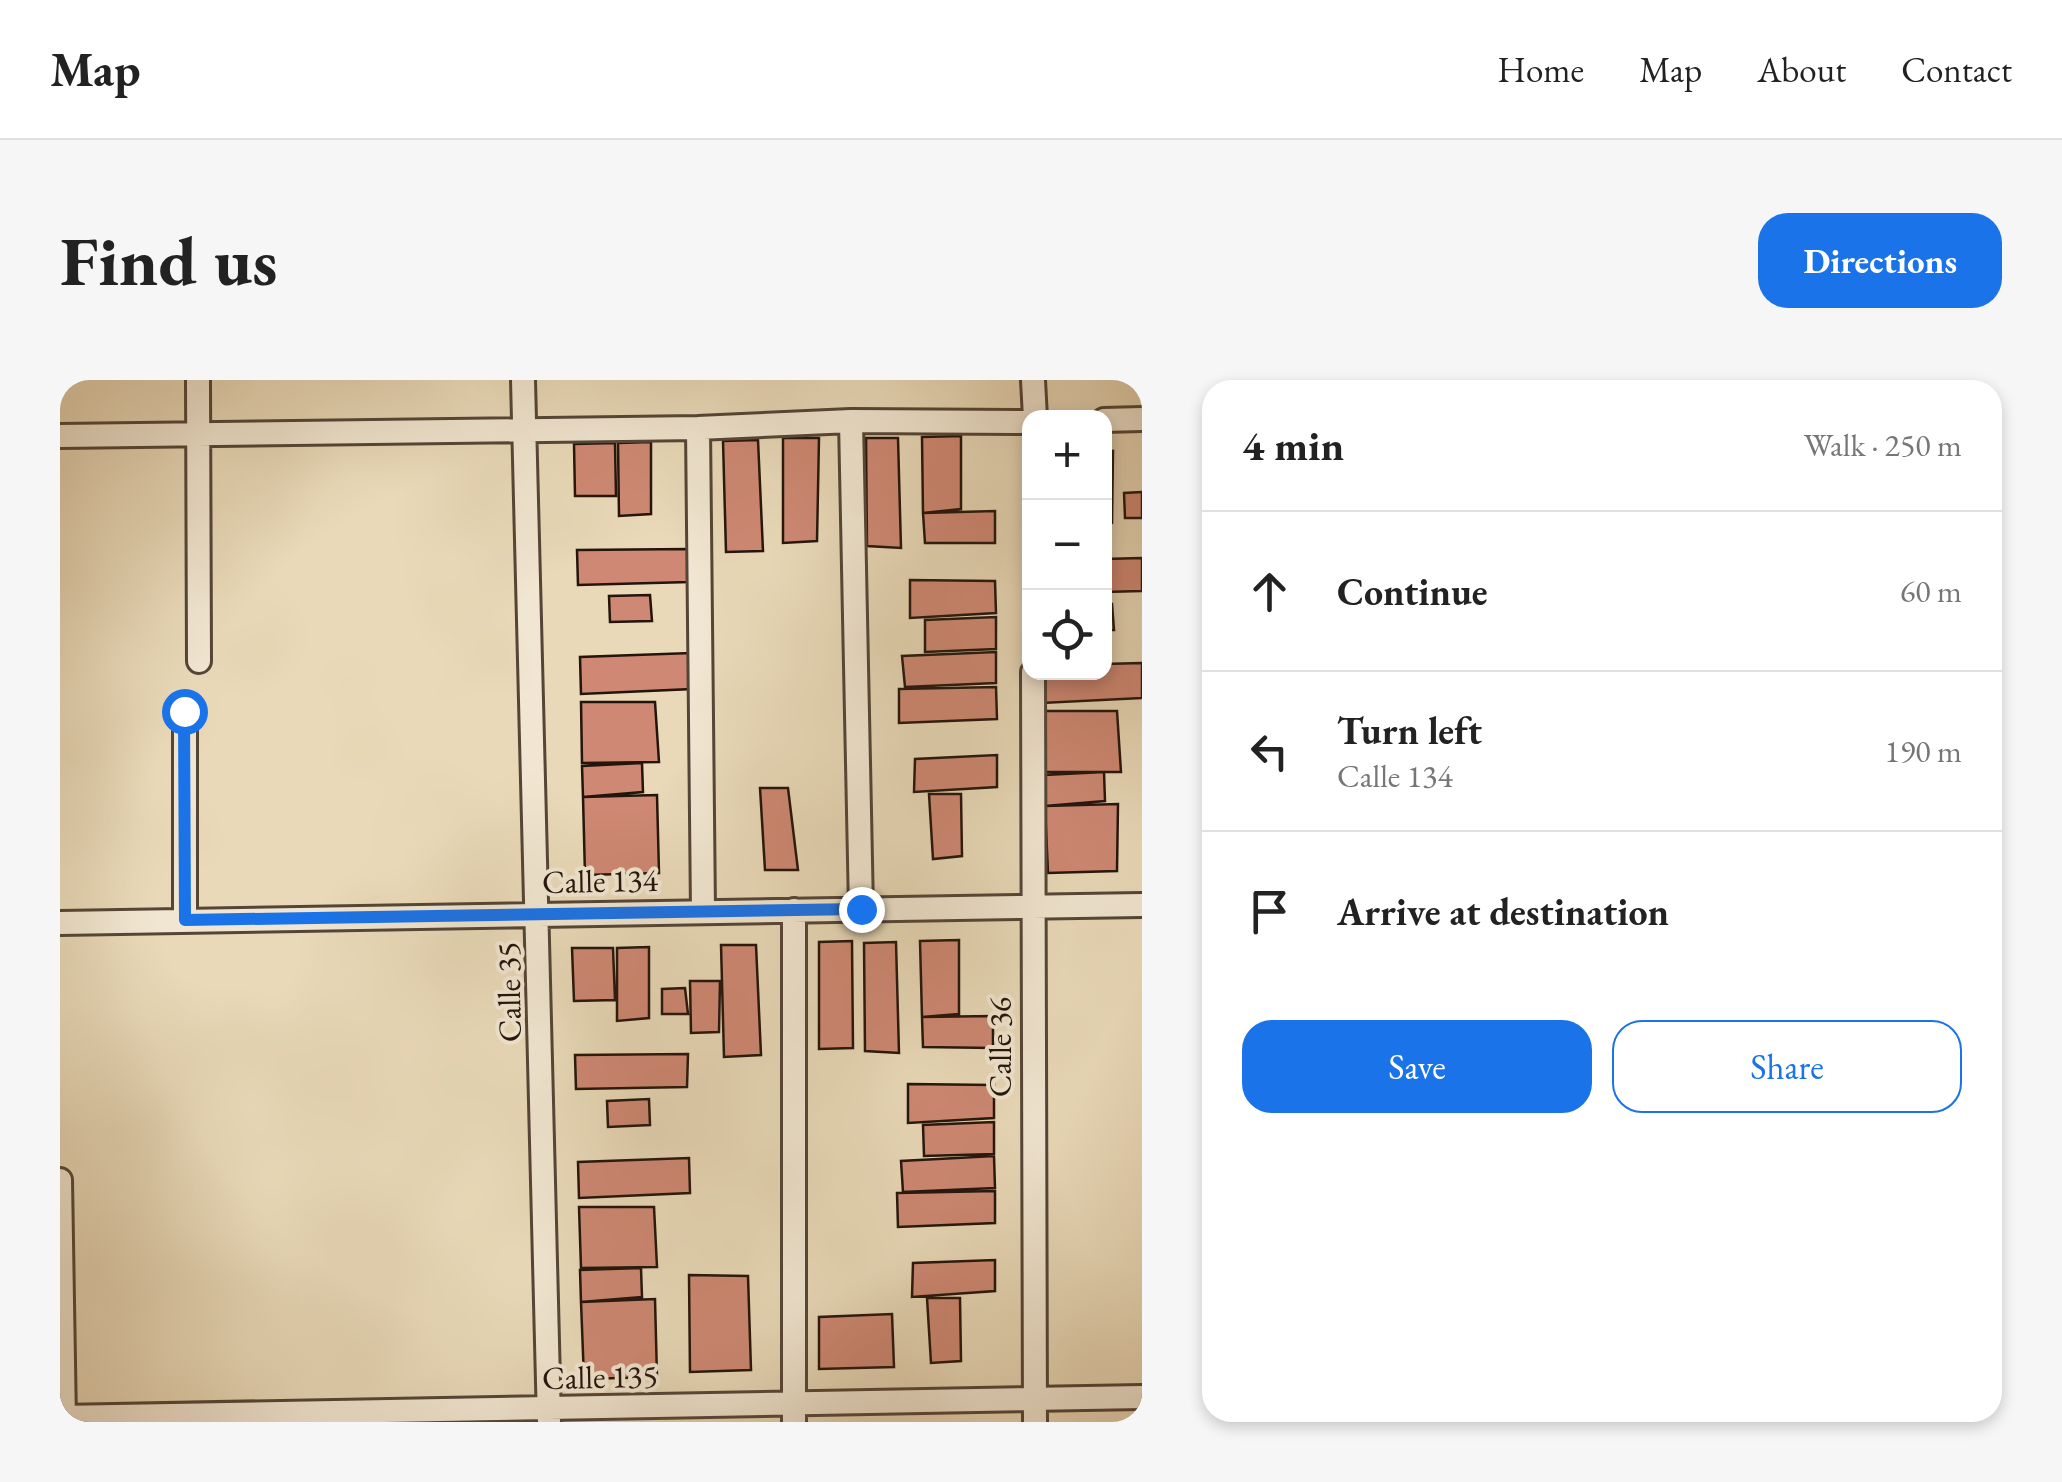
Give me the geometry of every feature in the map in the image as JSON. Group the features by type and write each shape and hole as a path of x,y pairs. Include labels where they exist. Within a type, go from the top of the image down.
{"street":[{"path":"198,380 199,661"},
{"name":"Calle 35","path":"523,380 540,914 549,1416"},
{"path":"1032,410 1034,380"},
{"path":"60,436 1022,420"},
{"path":"1112,420 1142,420"},
{"path":"852,421 861,909"},
{"path":"698,428 702,912"},
{"name":"Calle 36","path":"1033,680 1035,1411"},
{"path":"184,711 185,920"},
{"name":"Calle 134","path":"60,922 1142,904"},
{"path":"794,910 794,1414"},
{"path":"60,1180 62,1418"},
{"name":"Calle 135","path":"62,1418 1035,1411 1142,1397"}],"building":[{"path":"961,436 961,509 923,513 922,437"},
{"path":"783,438 819,438 817,541 783,543"},
{"path":"866,438 898,438 901,548 867,546"},
{"path":"758,440 763,551 726,552 723,441"},
{"path":"651,442 651,514 619,516 618,443"},
{"path":"615,443 616,496 575,496 574,444"},
{"path":"1142,492 1142,518 1125,518 1124,493"},
{"path":"995,511 995,543 925,543 923,513"},
{"path":"689,549 689,582 578,585 577,550"},
{"path":"1142,558 1142,591 1112,592 1112,559"},
{"path":"910,580 995,581 996,613 910,618"},
{"path":"650,595 652,621 610,622 609,596"},
{"path":"996,617 996,649 925,652 925,620"},
{"path":"996,652 996,683 905,687 902,656"},
{"path":"691,653 692,689 581,694 580,657"},
{"path":"1142,663 1142,698 1042,703 1041,680 1112,680 1112,664"},
{"path":"996,687 997,719 899,723 899,689"},
{"path":"581,702 655,702 659,762 582,763"},
{"path":"1042,711 1117,711 1121,772 1044,772"},
{"path":"997,755 997,787 914,792 915,759"},
{"path":"642,763 643,792 583,797 582,766"},
{"path":"1104,772 1105,801 1045,806 1044,775"},
{"path":"760,788 788,788 798,870 765,870"},
{"path":"929,794 961,794 962,856 933,859"},
{"path":"657,795 659,873 585,875 583,797"},
{"path":"1118,804 1117,871 1048,873 1045,806"},
{"path":"959,940 959,1014 922,1017 920,941"},
{"path":"852,941 853,1048 819,1049 819,942"},
{"path":"896,942 899,1053 865,1051 864,943"},
{"path":"721,945 756,945 761,1055 724,1057"},
{"path":"649,947 649,1018 617,1021 617,948"},
{"path":"572,948 613,948 615,1000 574,1001"},
{"path":"690,981 720,981 719,1032 691,1033"},
{"path":"685,988 688,1014 662,1014 662,989"},
{"path":"993,1016 993,1048 923,1047 922,1017"},
{"path":"688,1054 687,1087 576,1089 575,1055"},
{"path":"908,1084 994,1085 994,1118 908,1123"},
{"path":"649,1099 650,1125 608,1127 607,1101"},
{"path":"994,1122 994,1154 924,1156 923,1125"},
{"path":"994,1156 995,1188 903,1192 901,1161"},
{"path":"689,1158 690,1193 579,1198 578,1162"},
{"path":"995,1191 995,1223 898,1227 897,1193"},
{"path":"579,1207 654,1207 657,1267 581,1268"},
{"path":"995,1260 995,1291 912,1297 913,1263"},
{"path":"641,1268 642,1297 581,1302 580,1270"},
{"path":"689,1275 748,1276 751,1370 690,1372"},
{"path":"927,1298 960,1298 961,1361 931,1363"},
{"path":"655,1299 657,1377 584,1379 581,1302"},
{"path":"892,1314 894,1367 819,1369 819,1317"}],"route":[{"path":"184,711 185,920 861,909"}]}
